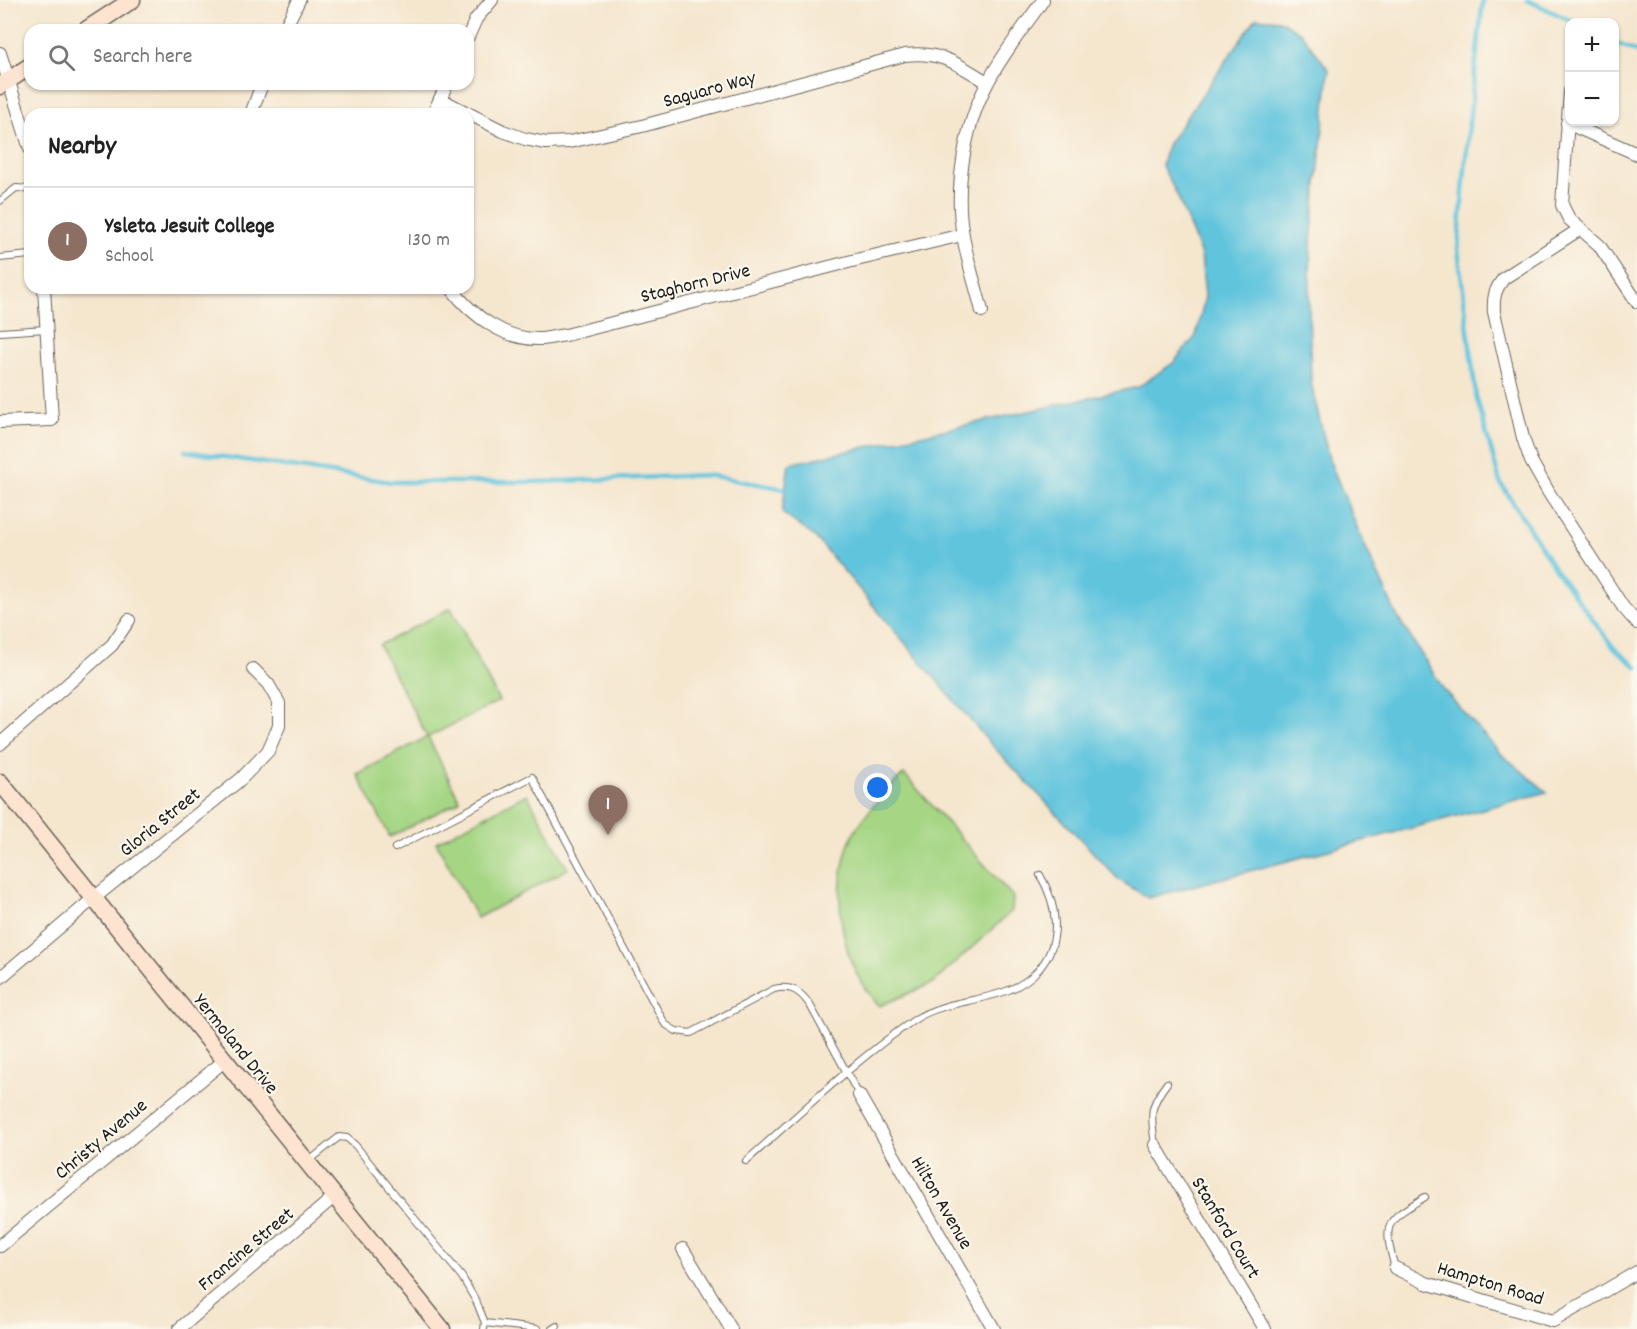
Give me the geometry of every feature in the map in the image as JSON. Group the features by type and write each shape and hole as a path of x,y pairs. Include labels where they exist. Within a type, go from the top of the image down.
{"street":[{"path":"95,24 132,0"},
{"path":"287,24 299,0"},
{"path":"474,24 492,0"},
{"path":"982,311 963,235 960,209 964,157 971,126 987,82 1043,0"},
{"path":"0,53 4,84 24,126"},
{"name":"Saguaro Way","path":"474,116 525,139 546,144 569,142 642,126 905,55 921,53 952,60 987,82"},
{"path":"4,84 24,70"},
{"path":"253,108 260,90"},
{"path":"436,108 444,90"},
{"name":"Saguaro Way","path":"440,99 458,108"},
{"path":"1567,126 1562,206 1569,219 1599,245 1637,302"},
{"path":"1574,126 1637,154"},
{"path":"1580,229 1504,278 1496,288 1493,299 1494,312 1523,438 1531,461 1549,493 1623,607 1637,623"},
{"name":"Staghorn Drive","path":"456,294 489,324 510,334 542,339 566,335 856,260 963,235"},
{"path":"0,422 52,420 44,294"},
{"path":"0,744 112,645 129,620"},
{"name":"Gloria Street","path":"0,978 94,898 241,779 268,751 279,726 279,703 268,684 253,669"},
{"name":"Yermoland Drive","path":"0,782 442,1329"},
{"name":"Christy Avenue","path":"0,1246 224,1061"},
{"name":"Hilton Avenue","path":"859,1095 994,1329"},
{"name":"Stanford Court","path":"1155,1145 1265,1329"},
{"name":"Francine Street","path":"179,1329 335,1196"},
{"path":"683,1249 731,1329"},
{"name":"Hampton Road","path":"1395,1268 1426,1283 1553,1325 1637,1272"}],"lane":[{"path":"0,201 16,188 24,189"},
{"path":"0,258 24,256"},
{"path":"0,332 46,329"},
{"path":"395,848 532,777 665,1024 676,1031 691,1033 774,989 793,988 801,993 810,1005 859,1095"},
{"path":"746,1161 847,1072 916,1019 958,1001 1014,989 1031,977 1046,958 1056,926 1054,904 1040,875"},
{"path":"1155,1145 1151,1114 1155,1099 1167,1083"},
{"path":"307,1162 339,1137 347,1138 462,1277 477,1303 484,1326 538,1329"},
{"path":"1395,1268 1388,1245 1388,1227 1394,1216 1425,1197"}],"green space":[{"path":"451,608 499,701 428,737 460,801 390,837 357,774 427,737 379,645"},
{"path":"904,774 1013,897 1012,911 933,983 879,1006 855,971 848,951 840,909 843,866 848,846 857,828 872,807"},
{"path":"527,794 568,869 477,918 436,842"}],"water":[{"path":"1256,18 1279,20 1301,33 1329,70 1311,241 1309,310 1311,384 1329,459 1397,616 1444,690 1499,752 1547,792 1148,898 1119,880 989,742 815,537 782,513 789,464 1138,387 1173,363 1196,336 1205,297 1201,255 1177,195 1162,166 1167,145"}],"waterway":[{"path":"1483,0 1458,249 1476,396 1500,482 1555,569 1614,648 1637,667"},
{"path":"1527,0 1565,18"},
{"path":"1619,44 1637,52"},
{"path":"185,451 391,482 537,482 707,475 791,490"}],"place":[{"name":"Ysleta Jesuit College","path":"608,835"}]}
